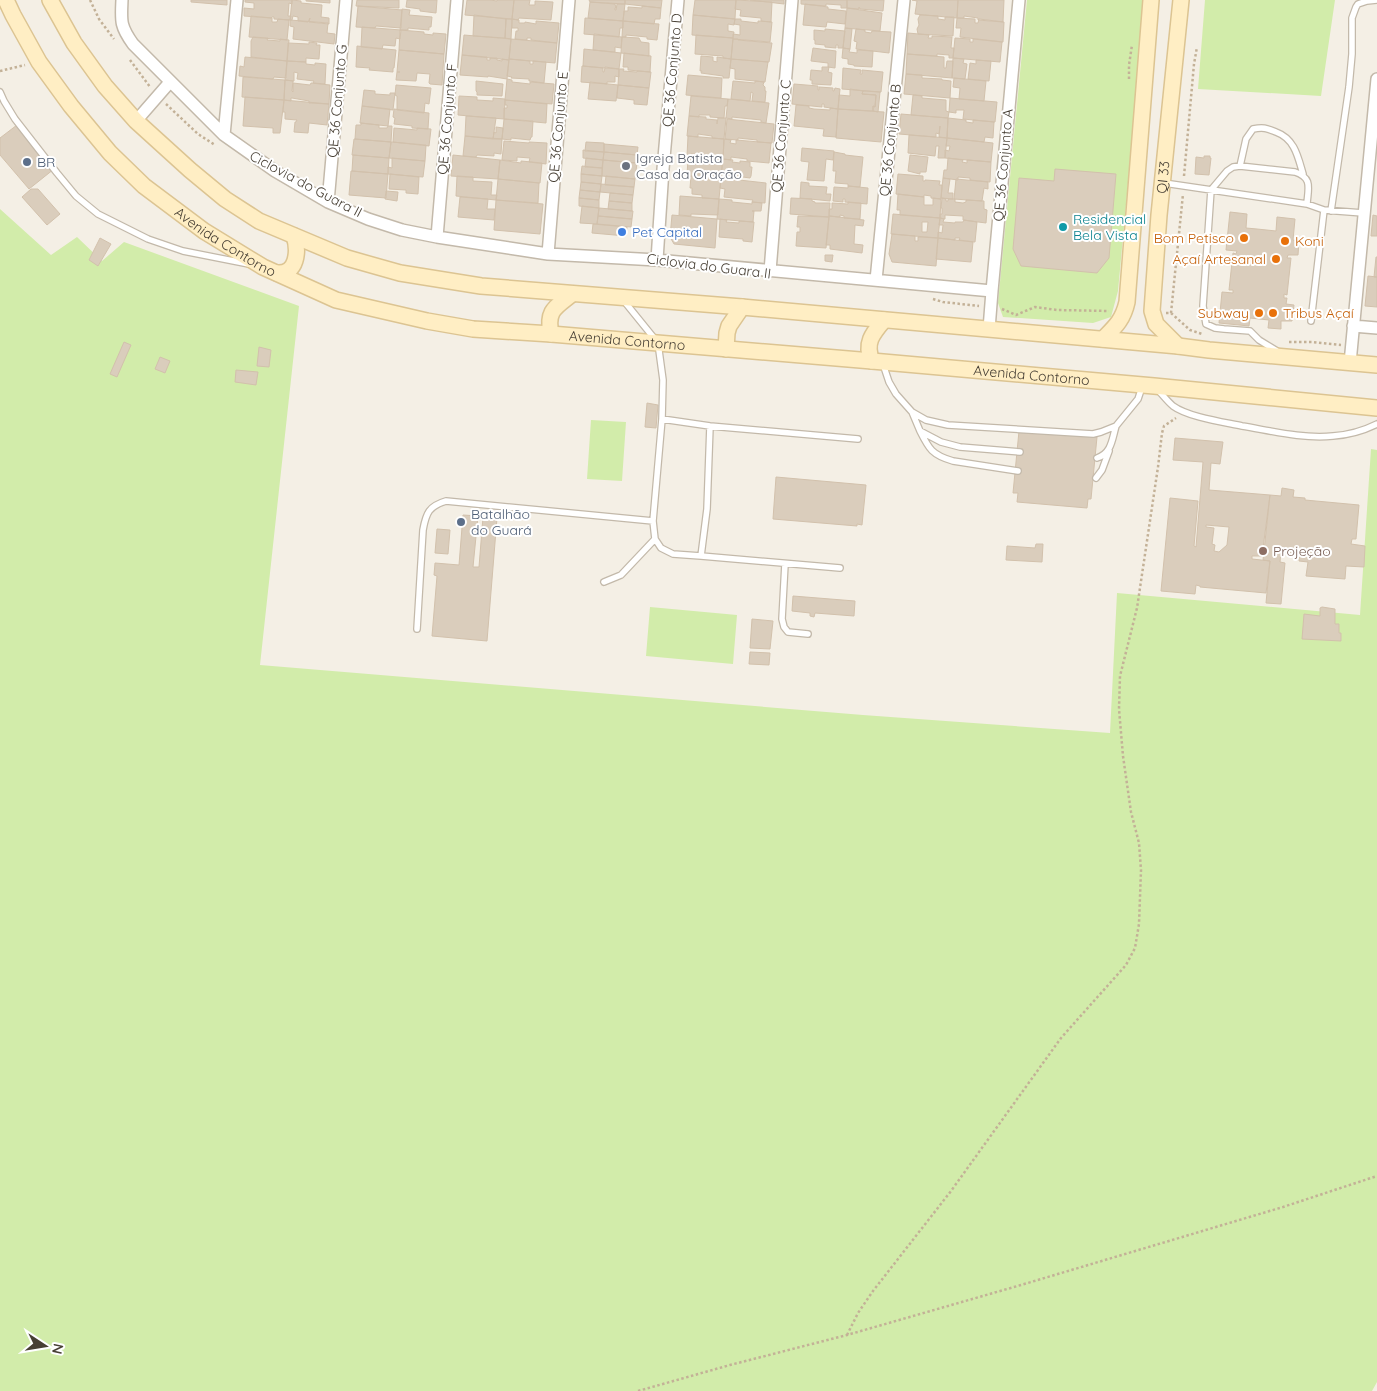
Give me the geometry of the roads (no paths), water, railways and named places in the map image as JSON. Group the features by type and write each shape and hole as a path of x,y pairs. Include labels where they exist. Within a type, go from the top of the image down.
{"main road":[{"name":"Avenida Contorno","path":"6,0 39,62 71,106 110,153 144,186 204,231 270,270 336,300 427,321 473,329 877,361 1149,385 1377,408"},
{"path":"50,0 74,43 105,86 136,121 225,199 258,221 347,258 400,273 481,286 1103,339 1174,343 1209,350 1377,365"},
{"name":"QI 33","path":"1103,339 1118,324 1125,311 1151,0"},
{"name":"QI 33","path":"1174,343 1156,324 1152,311 1162,182 1181,0"},
{"path":"1134,212 1159,215"},
{"path":"270,270 282,274 290,269 297,252 294,236"},
{"path":"551,334 552,311 572,294"},
{"path":"726,349 729,326 742,307"},
{"path":"877,361 869,355 868,347 875,331 884,320"}],"street":[{"path":"122,0 122,24 124,30 141,52 224,135 275,171 328,202 368,219 402,230 437,238 548,254 657,260 992,291"},
{"path":"224,135 237,0"},
{"name":"QE 36 Conjunto G","path":"328,202 346,0"},
{"name":"QE 36 Conjunto F","path":"437,238 457,0"},
{"name":"QE 36 Conjunto E","path":"548,254 569,0"},
{"name":"QE 36 Conjunto D","path":"657,260 678,0"},
{"name":"QE 36 Conjunto C","path":"770,271 792,0"},
{"name":"QE 36 Conjunto B","path":"876,280 904,0"},
{"name":"QE 36 Conjunto A","path":"989,329 1019,0"},
{"path":"1350,363 1377,79"},
{"path":"136,121 170,82"},
{"path":"1353,326 1377,328"}],"lane":[{"path":"1331,211 1349,87 1352,54 1352,18 1358,4 1377,0"},
{"path":"0,92 15,119 57,174 76,196 98,214 148,239 183,251 270,270"},
{"path":"1240,166 1246,138 1253,129 1264,127 1285,135 1296,151 1302,174"},
{"path":"1298,358 1275,350 1250,332 1224,330 1206,324 1203,306 1211,190 1227,171 1233,167 1240,166 1302,174 1307,178 1309,185 1306,204"},
{"path":"1162,182 1306,204 1324,210 1364,213"},
{"path":"1311,321 1324,210"},
{"path":"621,297 658,343 663,380 662,419 653,521 655,539 661,548 673,554 840,568"},
{"path":"877,361 896,394 912,412 931,422 948,425 1082,434 1101,432 1116,426"},
{"path":"1096,478 1105,463 1116,426 1149,385 1174,406 1210,420 1300,435 1331,436 1350,434 1377,424"},
{"path":"912,412 928,446 935,454 953,461 1018,471"},
{"path":"662,419 710,426 858,439"},
{"path":"701,556 707,509 710,426"},
{"path":"920,431 950,445 1020,452"},
{"path":"1097,458 1104,455 1110,448"},
{"path":"416,629 423,530 429,510 436,504 446,501 653,521"},
{"path":"604,582 621,575 655,539"},
{"path":"785,564 782,619 784,627 788,632 808,634"}],"place":[{"name":"BR","path":"27,162"},
{"name":"Igreja Batista Casa da Oração","path":"626,166"},
{"name":"Residencial Bela Vista","path":"1063,227"},
{"name":"Pet Capital","path":"622,232"},
{"name":"Bom Petisco","path":"1244,238"},
{"name":"Koni","path":"1285,241"},
{"name":"Açaí Artesanal","path":"1276,259"},
{"name":"Subway","path":"1259,313"},
{"name":"Tribus Açaí","path":"1273,313"},
{"name":"Batalhão do Guará","path":"461,522"},
{"name":"Projeção","path":"1263,551"}]}
